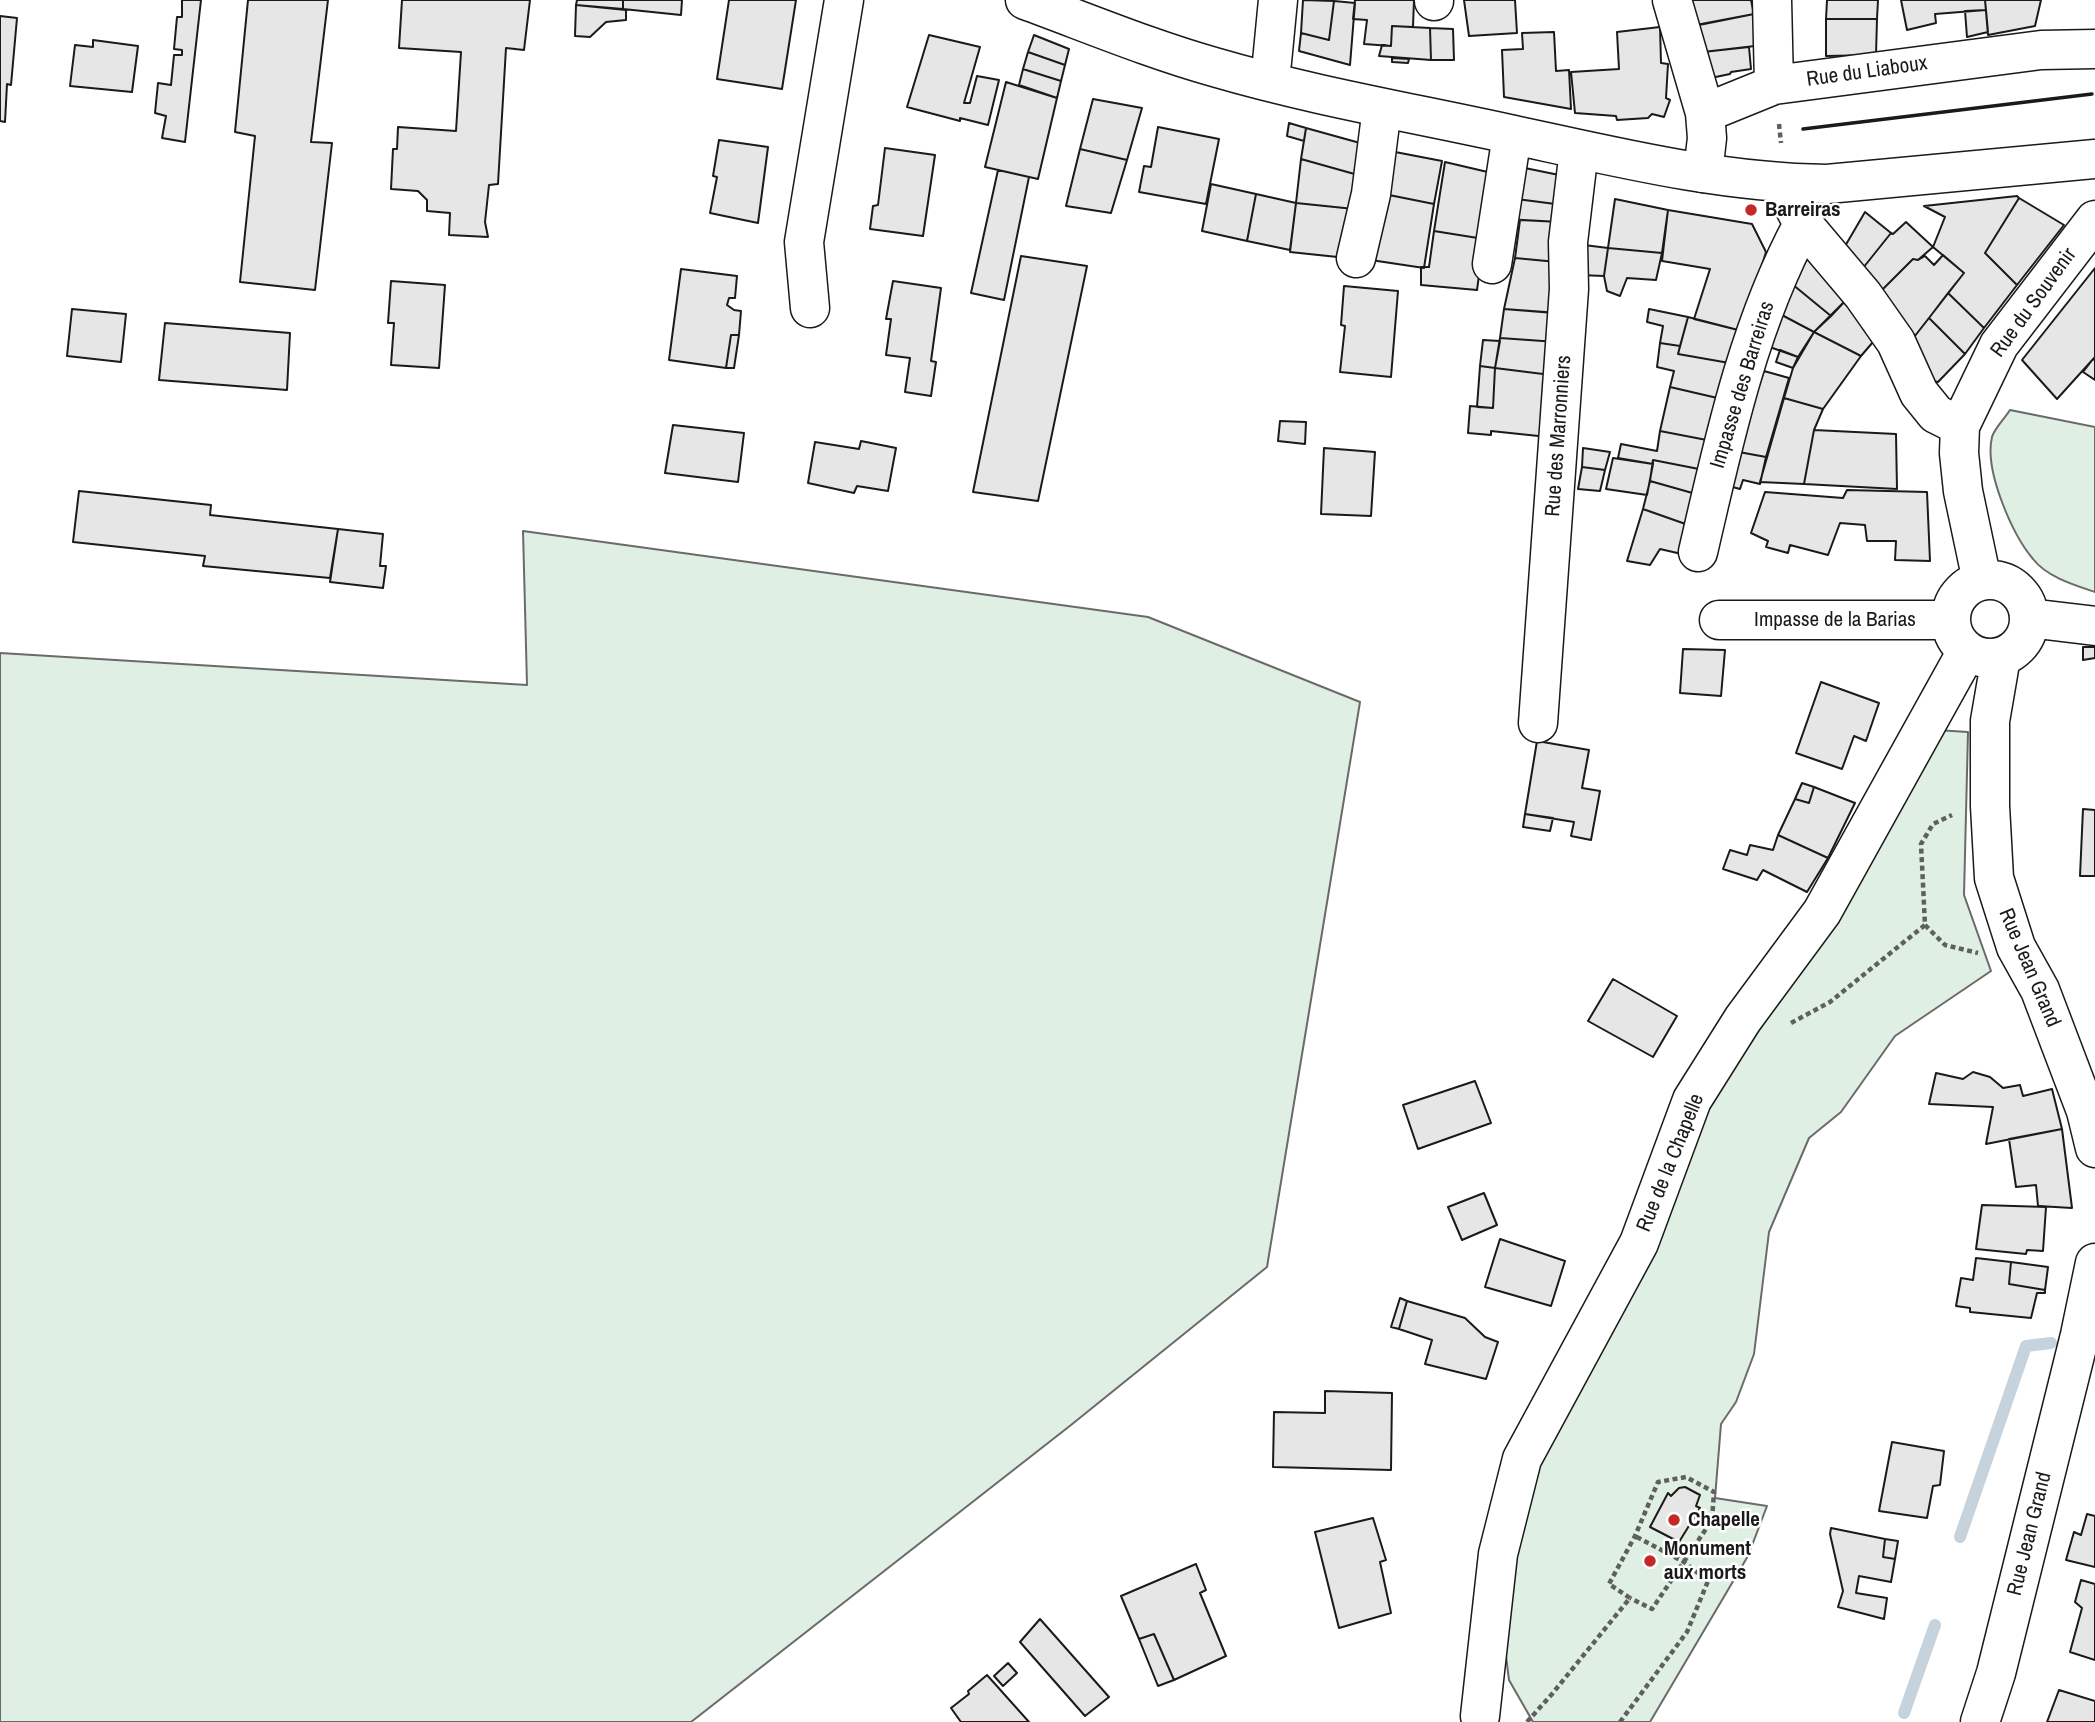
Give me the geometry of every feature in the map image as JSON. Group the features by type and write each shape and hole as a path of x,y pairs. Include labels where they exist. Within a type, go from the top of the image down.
{"street":[{"path":"810,308 804,242 844,0"},
{"path":"1025,0 1213,67 1382,108 1703,173 1788,184 1827,184 2095,159"},
{"path":"1268,81 1278,0"},
{"path":"1672,0 1705,113 1707,138 1703,173"},
{"path":"1772,0 1774,85"},
{"name":"Rue du Liaboux","path":"1705,113 1774,85 2041,50 2095,49"},
{"path":"1356,258 1371,194 1382,108"},
{"path":"1492,264 1512,135"},
{"name":"Rue des Marronniers","path":"1538,723 1569,289 1568,242 1579,150"},
{"path":"1788,184 1792,205 1803,224 1863,295 1896,342 1919,393 1936,414 1960,426 1959,453 1963,491 1982,581"},
{"name":"Rue du Souvenir","path":"1960,426 1999,345 2095,220"},
{"name":"Impasse des Barreiras","path":"1698,552 1722,448 1755,334 1781,265 1803,224"},
{"path":"1996,580 2008,584 2019,593 2029,618 2022,642 2012,651 1973,643 1952,609 1963,591 1972,584 1996,580"},
{"path":"2029,618 2095,626"},
{"name":"Impasse de la Barias","path":"1719,620 1973,643"},
{"name":"Rue Jean Grand","path":"1973,643 1990,721 1990,806 1994,878 2016,947 2040,990 2086,1111 2095,1148"},
{"name":"Rue de la Chapelle","path":"1476,1720 1498,1554 1522,1458 1639,1243 1692,1100 1743,1020 1822,912 1973,643"},
{"name":"Rue Jean Grand","path":"1980,1722 1996,1674 2087,1334 2095,1264"}],"path":[{"path":"1990,806 1966,808 1933,824 1921,844 1926,925 1945,946 1987,955 2016,947"},
{"path":"1783,1027 1830,1002 1926,925"},
{"path":"1686,1477 1714,1492 1712,1520 1684,1563 1652,1609 1609,1584 1635,1536 1658,1482 1686,1477"},
{"path":"1620,1722 1687,1632 1708,1581 1684,1563 1635,1536"},
{"path":"1527,1722 1630,1598"}],"green space":[{"path":"2010,410 2095,427 2095,592 2061,580 2039,565 2025,548 2009,518 1996,484 1991,451 1993,434"},
{"path":"523,531 1148,617 1360,702 1267,1267 1071,1425 691,1722 0,1722 0,653 527,685"},
{"path":"1936,730 1968,732 1964,895 1991,971 1895,1036 1841,1112 1809,1138 1769,1232 1754,1354 1736,1402 1721,1424 1715,1498 1767,1506 1748,1556 1650,1722 1533,1722 1509,1680 1498,1593 1531,1463 1692,1128 1844,906"}],"building":[{"path":"182,0 201,0 185,142 162,138 166,116 155,113 158,83 171,85 174,55 182,55 182,50 174,49 177,17 182,17"},
{"path":"248,0 328,0 311,142 332,143 315,290 240,282 255,136 235,132"},
{"path":"402,0 530,0 524,50 506,48 498,184 489,185 485,222 488,237 449,235 450,213 427,211 427,200 418,191 391,189 393,149 397,149 398,127 456,131 461,52 399,48"},
{"path":"577,0 623,0 623,9 576,5"},
{"path":"623,0 682,0 681,15 623,9"},
{"path":"729,0 796,0 782,89 717,79"},
{"path":"1303,0 1334,1 1329,40 1301,33"},
{"path":"1355,0 1414,0 1413,27 1392,26 1391,46 1364,44 1367,20 1353,19"},
{"path":"1464,0 1515,0 1517,33 1469,36"},
{"path":"1691,0 1751,0 1754,14 1696,25"},
{"path":"1827,0 1878,0 1877,19 1826,19"},
{"path":"1901,0 1985,0 1986,10 1935,14 1936,23 1907,30"},
{"path":"1985,0 2041,0 2035,26 1988,35"},
{"path":"1334,1 1355,3 1350,65 1299,51 1301,33 1329,40"},
{"path":"576,5 626,10 626,20 606,22 590,37 575,36"},
{"path":"1986,10 1988,32 1967,37 1965,11"},
{"path":"1754,14 1755,46 1703,52 1699,25"},
{"path":"0,16 17,18 11,85 7,84 5,122 0,121"},
{"path":"1826,19 1877,19 1876,55 1826,56"},
{"path":"1392,26 1430,28 1431,60 1379,56 1382,45 1391,46"},
{"path":"1660,27 1661,63 1668,64 1666,98 1670,100 1664,117 1652,114 1648,118 1617,120 1616,116 1575,113 1571,72 1619,69 1617,32"},
{"path":"1430,28 1453,29 1454,60 1431,60"},
{"path":"1554,32 1556,71 1569,70 1571,109 1504,97 1502,50 1523,49 1522,33"},
{"path":"929,35 980,47 964,103 970,103 977,76 999,80 988,125 960,118 960,121 907,107"},
{"path":"1034,35 1069,49 1065,65 1028,52"},
{"path":"93,40 138,46 132,92 70,86 75,45 93,47"},
{"path":"1749,47 1751,69 1706,79 1703,52"},
{"path":"1028,52 1065,65 1061,81 1023,69"},
{"path":"1392,58 1409,59 1408,63 1392,62"},
{"path":"1023,69 1061,81 1057,98 1019,85"},
{"path":"1006,82 1057,98 1038,179 985,167"},
{"path":"1093,99 1142,108 1127,160 1080,149"},
{"path":"1289,123 1306,128 1304,141 1287,136"},
{"path":"1158,127 1219,139 1206,204 1139,192 1144,166 1151,167"},
{"path":"1306,128 1360,143 1358,175 1301,159"},
{"path":"719,140 768,147 758,223 710,213 717,177 713,176"},
{"path":"885,148 935,155 923,236 870,229 873,206 878,205"},
{"path":"1080,149 1127,160 1111,213 1066,206"},
{"path":"1390,151 1442,161 1434,204 1384,194"},
{"path":"1301,159 1358,175 1354,209 1296,203"},
{"path":"1445,162 1492,173 1484,239 1434,231"},
{"path":"1515,166 1569,177 1563,205 1509,198"},
{"path":"998,170 1029,177 1004,300 971,293"},
{"path":"1211,184 1256,194 1247,241 1202,231"},
{"path":"1256,194 1296,203 1290,250 1247,241"},
{"path":"1384,194 1434,204 1424,268 1364,259"},
{"path":"2017,196 2019,198 1985,253 2017,285 1984,328 1948,293 1964,273 1933,247 1945,217 1924,206"},
{"path":"1509,198 1563,205 1560,222 1505,219"},
{"path":"2019,198 2064,225 2017,285 1985,253"},
{"path":"1615,199 1668,210 1662,253 1608,248"},
{"path":"1296,203 1354,209 1347,258 1290,252"},
{"path":"1668,210 1752,224 1766,252 1742,331 1694,319 1710,269 1662,261"},
{"path":"1865,212 1891,233 1859,273 1841,253"},
{"path":"1520,220 1560,222 1557,262 1515,258"},
{"path":"1906,222 1933,247 1918,260 1913,259 1878,294 1859,273 1891,233"},
{"path":"1434,231 1484,239 1477,290 1421,285 1421,267 1429,267"},
{"path":"1576,244 1608,248 1604,276 1579,275"},
{"path":"1608,248 1662,253 1656,280 1627,278 1620,296 1607,291 1604,276"},
{"path":"1806,255 1847,299 1831,316 1792,284"},
{"path":"1943,255 1964,273 1911,341 1878,294 1913,259 1918,260 1925,256 1934,265"},
{"path":"1021,256 1087,266 1038,501 973,492"},
{"path":"1515,258 1557,262 1554,313 1504,309"},
{"path":"2095,268 2095,357 2057,399 2022,360"},
{"path":"681,269 737,276 735,298 729,298 727,305 741,311 739,335 731,335 726,368 669,360"},
{"path":"391,281 445,285 439,368 391,365 394,323 388,323"},
{"path":"893,281 941,288 931,361 936,362 931,396 905,392 910,358 886,355 891,319 886,319"},
{"path":"1792,284 1831,316 1814,332 1778,313"},
{"path":"1344,286 1398,291 1391,377 1340,372 1345,326 1341,325"},
{"path":"1948,293 1984,328 1965,354 1929,318"},
{"path":"1847,299 1873,342 1861,356 1814,332"},
{"path":"72,309 126,314 121,362 67,356"},
{"path":"1504,309 1559,313 1557,342 1500,338"},
{"path":"1649,309 1688,317 1680,346 1660,343 1663,326 1647,322"},
{"path":"1778,313 1814,332 1798,357 1764,345"},
{"path":"1688,317 1742,331 1735,364 1678,354"},
{"path":"1929,318 1965,354 1938,382 1928,380 1911,341"},
{"path":"165,323 290,333 287,390 159,380"},
{"path":"1814,332 1861,356 1823,409 1784,398 1793,368"},
{"path":"731,335 739,335 734,368 726,368"},
{"path":"1500,338 1557,342 1551,375 1495,368"},
{"path":"1483,340 1500,341 1495,368 1480,366"},
{"path":"1660,343 1680,346 1678,354 1735,364 1726,400 1670,387 1674,371 1657,367"},
{"path":"1780,350 1798,357 1793,368 1776,362"},
{"path":"2093,359 2095,360 2095,380 2083,372"},
{"path":"1480,366 1495,368 1493,408 1477,407"},
{"path":"1495,368 1551,375 1548,437 1491,431 1491,435 1468,433 1470,406 1493,408"},
{"path":"1764,371 1789,378 1766,457 1728,450 1755,398"},
{"path":"1670,387 1726,400 1717,442 1660,431"},
{"path":"1784,398 1823,409 1814,430 1804,484 1760,482"},
{"path":"1280,421 1306,422 1305,444 1278,441"},
{"path":"673,425 744,433 738,482 665,473"},
{"path":"1814,430 1896,434 1897,489 1804,484"},
{"path":"1660,431 1717,442 1709,471 1653,460 1653,464 1618,458 1621,444 1657,451"},
{"path":"861,441 896,448 888,491 857,486 854,493 808,483 815,442 859,449"},
{"path":"1324,448 1375,452 1371,516 1321,514"},
{"path":"1583,448 1610,452 1605,470 1582,467"},
{"path":"1728,450 1766,457 1760,484 1743,480 1740,489 1721,484"},
{"path":"1613,458 1653,464 1647,495 1606,489"},
{"path":"1653,460 1709,471 1703,496 1650,481"},
{"path":"1582,467 1605,470 1600,491 1578,489"},
{"path":"1650,481 1703,496 1694,527 1643,509"},
{"path":"1847,490 1927,492 1930,561 1895,560 1896,541 1867,541 1865,525 1840,523 1828,555 1790,545 1788,553 1766,547 1768,541 1751,533 1765,492 1843,498"},
{"path":"79,491 211,505 210,515 338,529 330,578 203,566 205,556 73,542"},
{"path":"1643,509 1694,527 1686,555 1660,549 1650,565 1627,561"},
{"path":"338,529 383,534 380,566 386,566 383,588 330,582"},
{"path":"2083,647 2095,647 2095,658 2083,660"},
{"path":"1683,649 1725,650 1721,696 1680,693"},
{"path":"1821,682 1879,703 1866,741 1854,736 1842,769 1796,753"},
{"path":"1537,741 1589,750 1582,788 1600,791 1591,840 1571,836 1574,822 1525,814"},
{"path":"1802,783 1814,787 1809,803 1795,799"},
{"path":"1814,787 1855,803 1828,858 1778,835 1795,799 1809,803"},
{"path":"2083,809 2095,810 2095,876 2080,876"},
{"path":"1525,814 1553,818 1550,831 1523,827"},
{"path":"1778,835 1828,858 1807,892 1763,870 1757,880 1723,869 1730,850 1747,855 1750,845 1773,850"},
{"path":"1613,979 1677,1016 1653,1057 1588,1021"},
{"path":"1973,1072 1990,1077 2003,1088 2020,1085 2023,1096 2052,1089 2062,1129 1986,1144 1993,1107 1929,1104 1936,1073 1963,1079"},
{"path":"1475,1081 1491,1123 1418,1149 1403,1105"},
{"path":"2062,1129 2072,1208 2038,1206 2036,1185 2016,1187 2009,1139"},
{"path":"1484,1193 1497,1225 1462,1240 1448,1207"},
{"path":"1982,1205 2046,1207 2043,1251 2027,1250 2026,1254 1976,1249"},
{"path":"1500,1239 1565,1261 1551,1306 1485,1287"},
{"path":"1976,1258 2011,1262 2009,1284 2045,1290 2045,1293 2037,1293 2031,1318 1970,1312 1970,1308 1956,1306 1961,1278 1973,1280"},
{"path":"2011,1262 2048,1267 2045,1290 2009,1284"},
{"path":"1400,1298 1407,1301 1399,1329 1391,1327"},
{"path":"1407,1301 1465,1318 1485,1337 1498,1342 1486,1379 1425,1364 1432,1340 1399,1329"},
{"path":"1325,1391 1392,1393 1391,1470 1273,1467 1274,1412 1325,1413"},
{"path":"1892,1442 1944,1451 1940,1485 1933,1486 1927,1518 1879,1511"},
{"name":"Chapelle","path":"1685,1487 1700,1495 1696,1506 1700,1508 1679,1542 1650,1527 1668,1493 1671,1496 1679,1488"},
{"path":"2087,1514 2095,1516 2095,1567 2066,1560 2074,1532 2081,1535"},
{"path":"1373,1518 1386,1560 1380,1562 1391,1613 1339,1628 1315,1532"},
{"path":"1831,1528 1885,1539 1883,1557 1895,1559 1891,1582 1859,1576 1856,1593 1887,1598 1884,1619 1838,1607 1843,1591 1830,1534"},
{"path":"1885,1539 1898,1541 1895,1559 1883,1557"},
{"path":"1196,1564 1206,1590 1200,1593 1226,1656 1174,1680 1154,1634 1139,1639 1121,1596"},
{"path":"2081,1580 2095,1584 2095,1660 2070,1652 2082,1608 2075,1602"},
{"path":"1040,1619 1109,1697 1085,1716 1020,1642"},
{"path":"1154,1634 1174,1680 1158,1686 1139,1639"},
{"path":"1008,1663 1017,1673 1003,1686 994,1676"},
{"path":"987,1675 1029,1722 961,1722 951,1708"},
{"path":"2059,1690 2095,1701 2095,1722 2047,1722"}],"waterway":[{"path":"1960,1537 2026,1346 2051,1343"},
{"path":"1904,1713 1935,1625"}],"wall":[{"path":"1803,129 2092,94"}],"place":[{"name":"Barreiras","path":"1751,210"},
{"name":"Chapelle","path":"1674,1520"},
{"name":"Monument aux morts","path":"1650,1561"}]}
